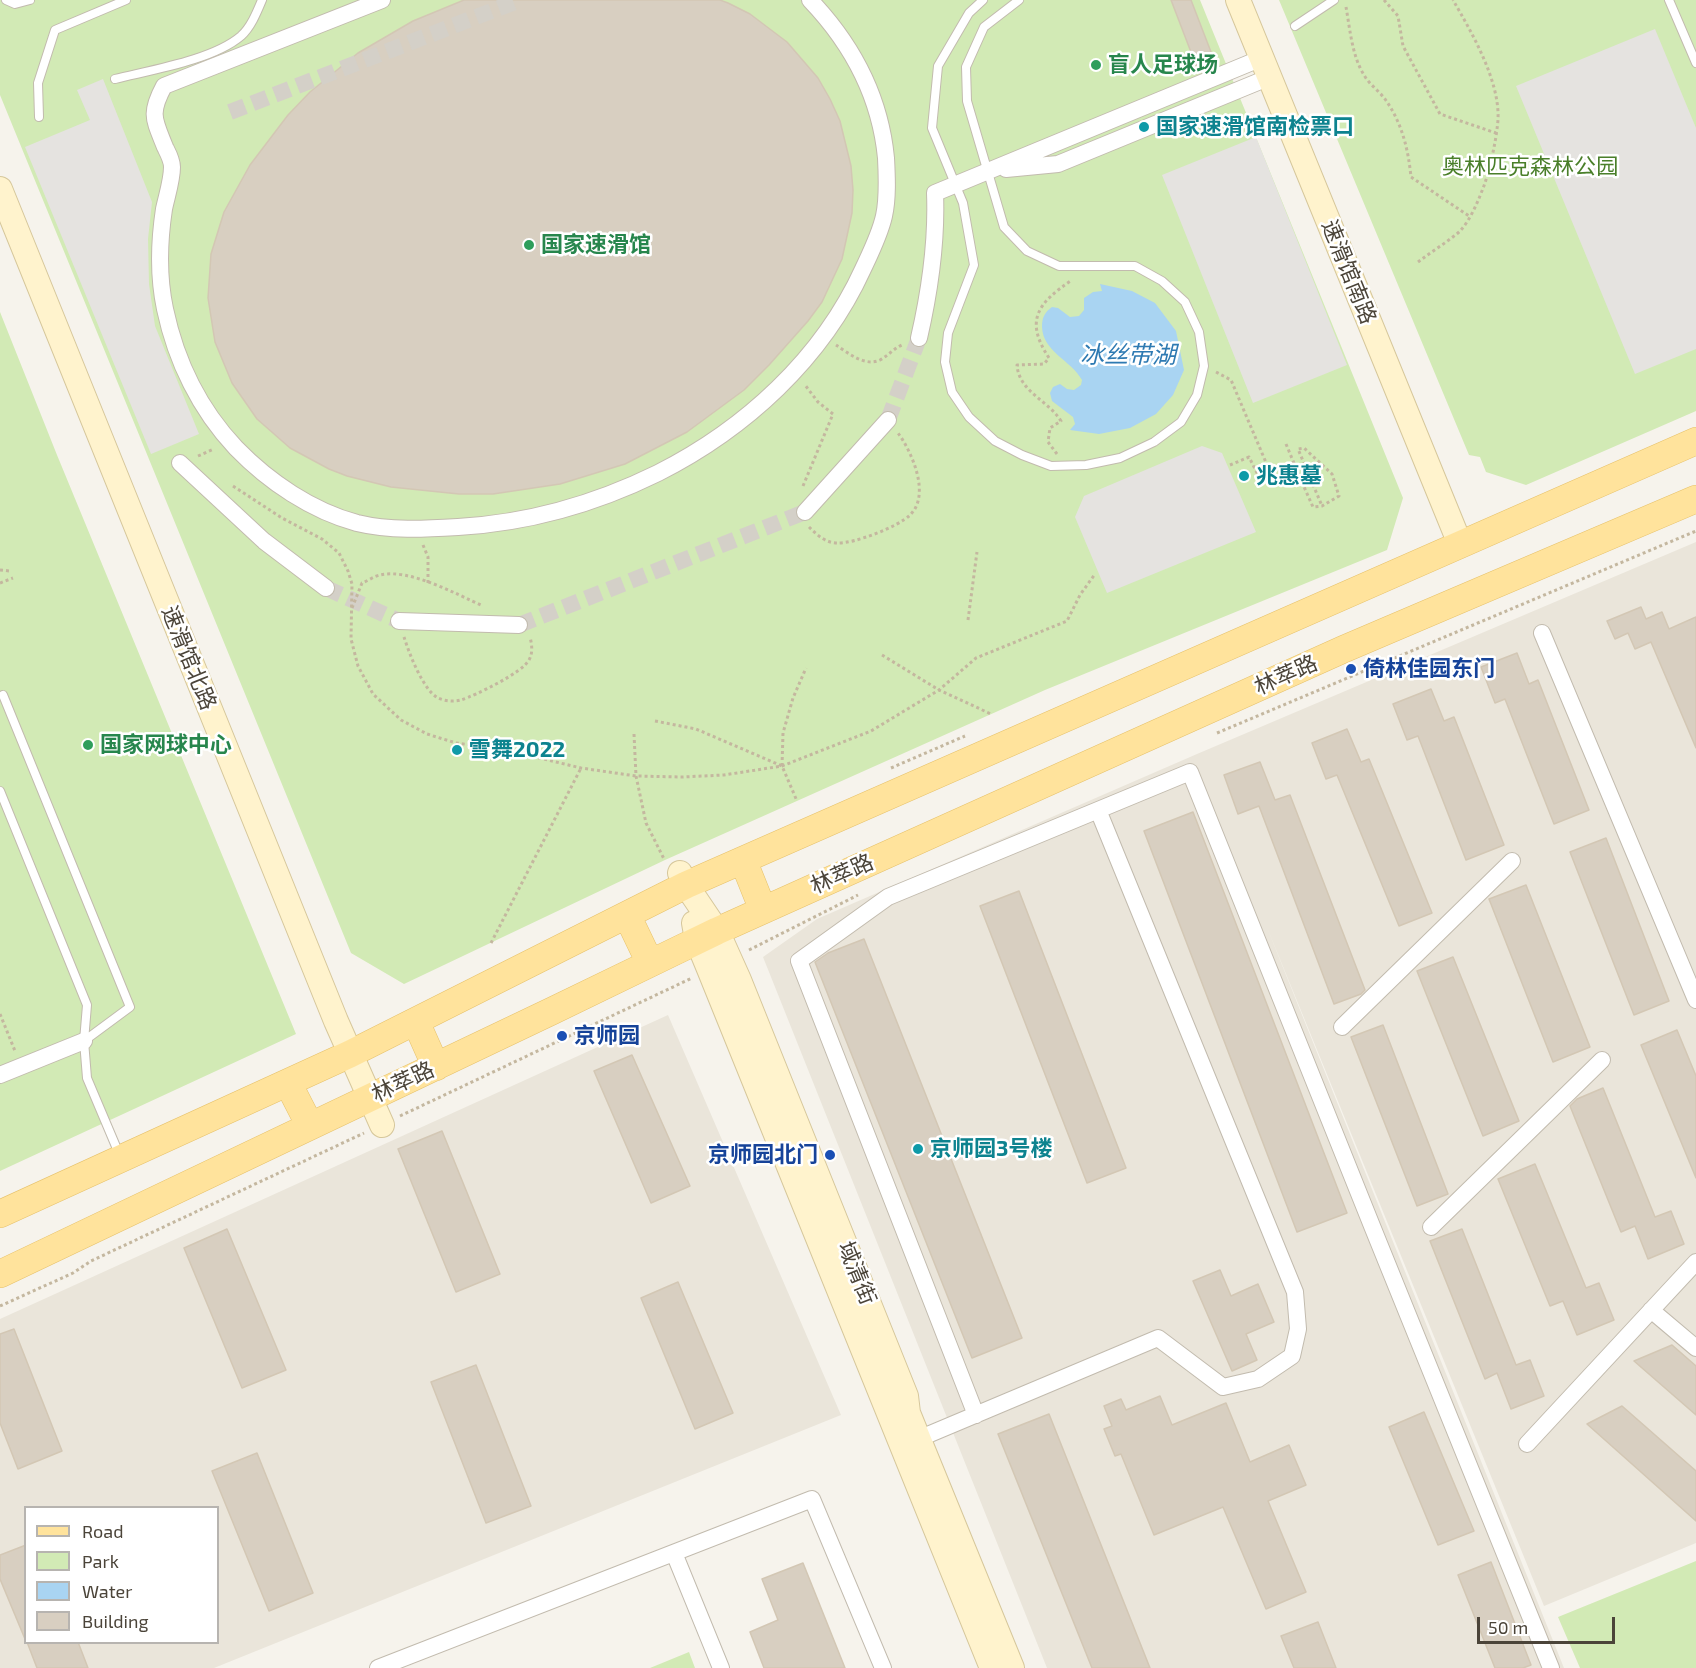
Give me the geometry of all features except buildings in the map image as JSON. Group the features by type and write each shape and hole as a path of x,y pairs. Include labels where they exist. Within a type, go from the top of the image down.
{"main road":[{"path":"0,1214 416,1022 627,915 677,873 743,860 1696,441"},
{"name":"林萃路","path":"0,1274 436,1067 707,935 1344,649 1696,499"},
{"path":"743,860 763,910"},
{"path":"627,915 650,963"},
{"path":"416,1022 436,1067"},
{"path":"288,1083 310,1126"}],"street":[{"path":"382,0 164,87 154,105 156,124 173,164 160,250 163,299 168,323 185,372 197,395 228,439 266,475 310,504 360,524 417,530 477,526 562,510 625,488 659,473 723,434 766,399 795,371 824,336 848,299 873,248 884,216 887,172 882,128 867,81 842,38 810,0"},
{"name":"速滑馆南路","path":"1239,0 1460,544"},
{"path":"914,340 933,259 936,224 935,193 987,171 1058,164 1266,68"},
{"name":"速滑馆北路","path":"0,189 350,1054 382,1125"},
{"path":"807,519 888,420"},
{"path":"180,463 264,541 326,588"},
{"path":"399,621 519,625"},
{"path":"1542,633 1696,1000"},
{"path":"976,1415 798,962 888,897 1190,772 1551,1668"},
{"path":"918,1439 1158,1338 1223,1387 1258,1379 1292,1356 1298,1329 1295,1292 1098,810"},
{"path":"1342,1027 1512,861"},
{"name":"域清街","path":"677,873 707,935 992,1668"},
{"name":"域清街","path":"707,935 739,980 902,1385 908,1413 918,1439 1012,1668"},
{"path":"0,1075 84,1041"},
{"path":"1431,1227 1602,1060"},
{"path":"1527,1444 1696,1262"},
{"path":"1651,1310 1696,1348"},
{"path":"378,1668 812,1499 883,1668"},
{"path":"674,1553 721,1668"}],"lane":[{"path":"6,0 15,4 30,0"},
{"path":"39,117 38,83 55,30 126,0"},
{"path":"114,80 219,50 242,35 262,0"},
{"path":"973,0 969,13 938,66 932,128 963,203 974,265 948,333 945,362 952,392 969,417 995,441 1022,455 1052,466 1086,465 1120,458 1154,442 1181,422 1197,395 1204,366 1199,332 1185,302 1162,281 1135,266 1059,266 1027,251 1004,227 967,101 966,67 984,27 1019,0"},
{"path":"969,13 983,0"},
{"path":"1295,26 1334,0"},
{"path":"1669,0 1696,63"},
{"path":"3,695 130,1007 84,1041"},
{"path":"0,791 87,1005 84,1041 87,1078 122,1159"}],"path":[{"path":"1344,0 1355,49 1364,74 1399,120 1408,151 1410,177 1469,216"},
{"path":"1384,0 1398,16 1403,46 1440,114 1496,133"},
{"path":"1418,262 1460,230 1469,216 1479,199 1492,160 1496,133 1498,118 1494,90 1482,57 1453,0"},
{"path":"1065,465 1048,442 1050,428 1061,421 1055,411 1030,391 1018,377 1017,365 1044,364 1048,358 1039,343 1035,330 1039,309 1056,291 1100,265"},
{"path":"824,336 849,354 869,363 881,359 894,348 914,340"},
{"path":"1204,366 1231,380 1273,478"},
{"path":"795,371 818,402 833,414 802,492"},
{"path":"807,519 822,538 838,544 875,533 910,515 919,494 917,472 907,445 888,420"},
{"path":"180,463 210,452 228,439"},
{"path":"1286,444 1313,507 1322,506 1339,496 1332,474 1304,447 1298,449 1322,506"},
{"path":"1230,465 1249,457 1261,481 1288,475 1301,480"},
{"path":"224,481 282,518 322,539 339,553 352,584 351,639 358,666 373,694 401,720 427,734 456,743 502,749 582,768 636,776 724,775 782,766 871,731 939,690 976,658 1067,621 1080,595 1095,574"},
{"path":"417,530 428,557 428,583"},
{"path":"968,620 977,552"},
{"path":"0,570 10,571"},
{"path":"351,610 362,583 380,575 402,574 486,607"},
{"path":"0,583 13,578"},
{"path":"399,621 405,641 426,686 436,697 452,701 460,700 499,682 524,666 532,652 532,645 528,633 519,625"},
{"path":"882,655 939,690 991,714"},
{"path":"797,801 782,766 783,733 793,698 806,668"},
{"path":"655,721 696,729 782,766"},
{"path":"634,734 636,776 646,823 677,873"},
{"path":"490,943 582,768"},
{"path":"0,1014 12,1042"}],"shaded area":[{"path":"1655,29 1696,128 1696,349 1635,374 1516,86"},
{"path":"103,79 152,202 148,239 149,284 155,326 199,434 151,454 25,147 90,120 77,90"},
{"path":"1256,137 1347,365 1253,403 1162,175"},
{"path":"1202,446 1222,453 1256,532 1107,593 1075,517 1084,496"},
{"path":"1696,542 1696,1543 1544,1606 1266,925 1564,1668 1047,1668 763,957 817,919 1197,754"},
{"path":"668,1015 841,1415 214,1668 0,1668 0,1319"}],"green space":[{"name":"国家速滑馆","path":"0,0 1200,0 1403,498 1387,550 1045,690 665,860 404,984 351,953 0,95"},
{"name":"奥林匹克森林公园","path":"1279,0 1696,0 1696,411 1526,485 1486,472 1480,457 1469,455"},
{"name":"国家网球中心","path":"0,312 296,1034 0,1171"},
{"path":"1696,1561 1696,1668 1580,1668 1558,1617"},
{"path":"689,1652 695,1668 650,1668"}],"water":[{"name":"冰丝带湖","path":"1100,284 1132,291 1155,303 1176,331 1184,370 1173,395 1156,414 1130,428 1099,434 1070,430 1075,424 1073,417 1052,401 1050,393 1053,387 1060,384 1067,389 1074,390 1081,385 1082,380 1047,343 1042,327 1044,315 1052,307 1058,308 1070,317 1079,316 1084,310 1084,298 1093,292 1102,291"}],"tunnel":[{"path":"230,112 520,0"},
{"path":"888,420 919,338"},
{"path":"519,625 805,512"},
{"path":"326,588 399,621"}],"place":[{"name":"盲人足球场","path":"1096,65"},
{"name":"国家速滑馆南检票口","path":"1144,127"},
{"name":"国家速滑馆","path":"529,245"},
{"name":"兆惠墓","path":"1244,476"},
{"name":"倚林佳园东门","path":"1351,669"},
{"name":"国家网球中心","path":"88,745"},
{"name":"雪舞2022","path":"457,750"},
{"name":"京师园","path":"562,1036"},
{"name":"京师园3号楼","path":"918,1149"},
{"name":"京师园北门","path":"830,1155"}]}
